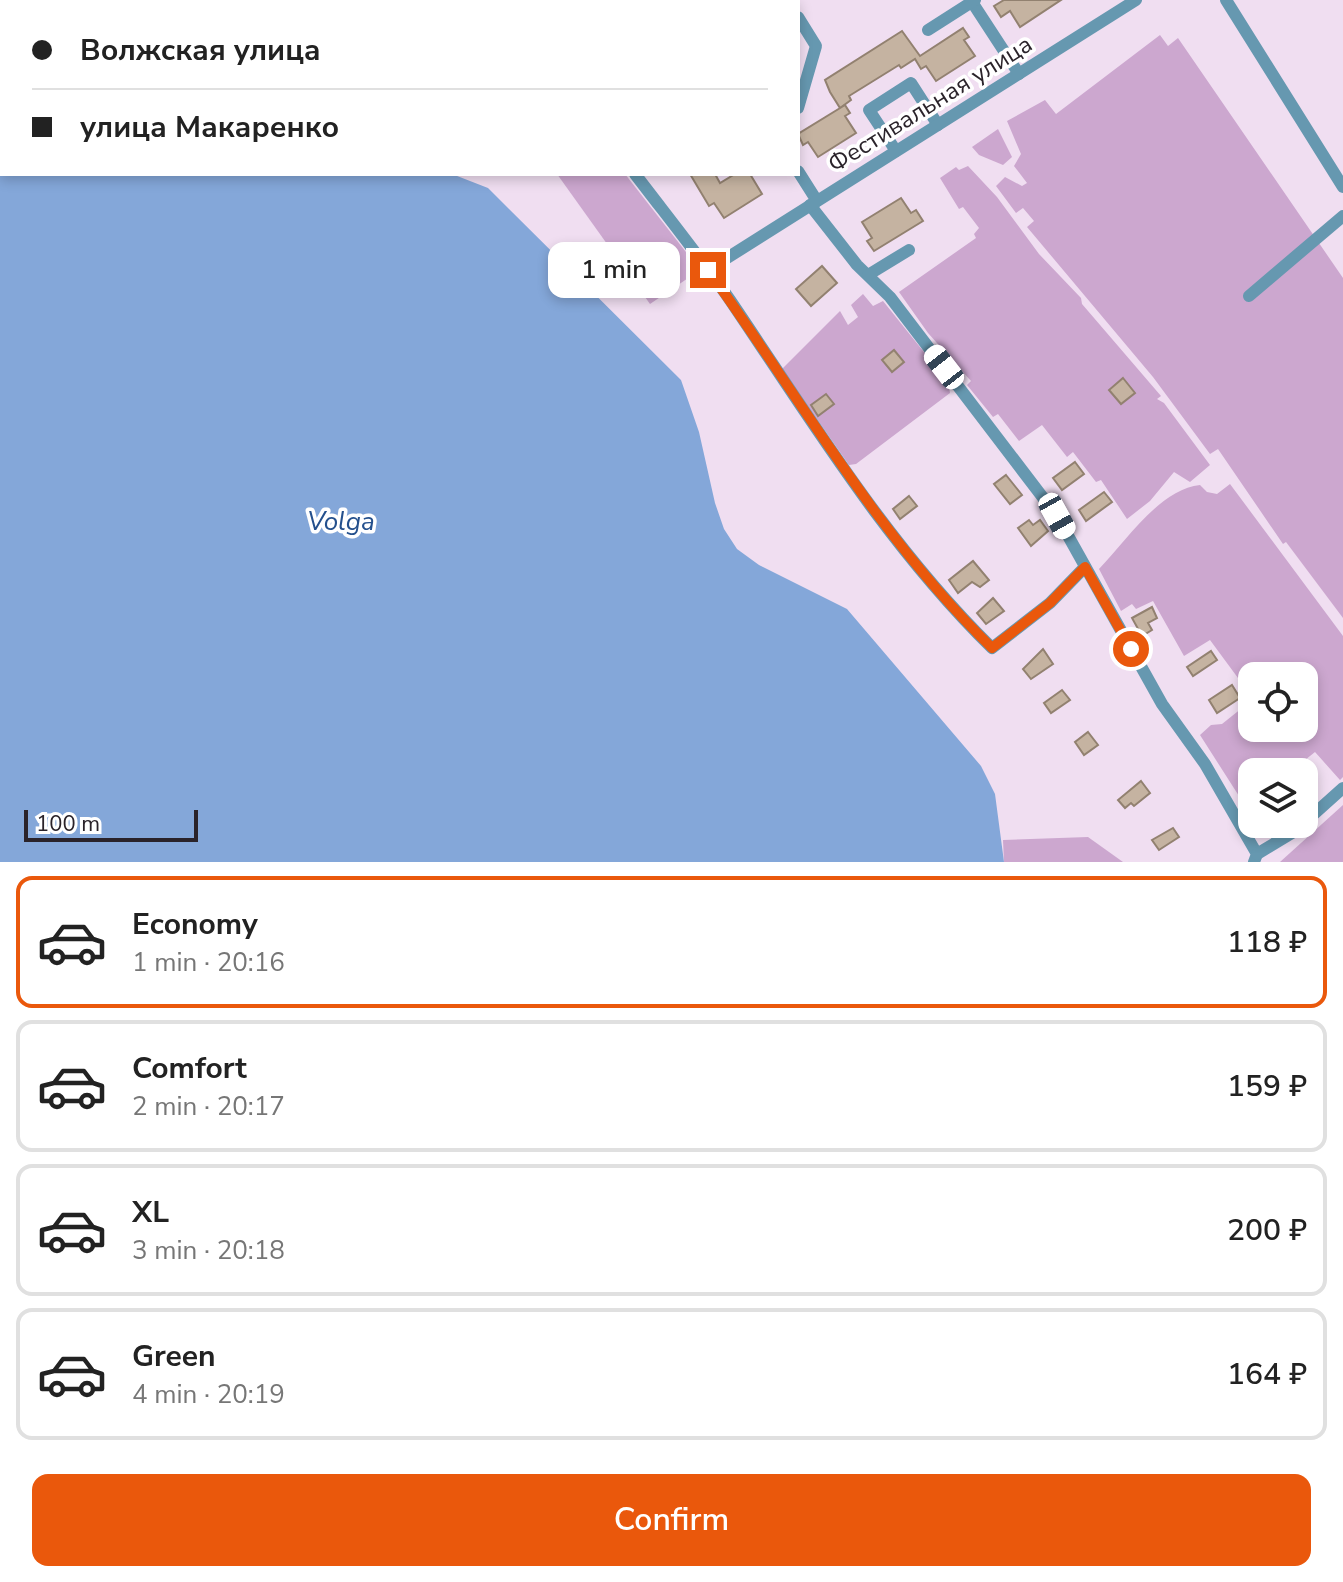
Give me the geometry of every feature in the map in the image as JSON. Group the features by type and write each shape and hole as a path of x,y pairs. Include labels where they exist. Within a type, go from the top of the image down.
{"street":[{"name":"Фестивальная улица","path":"708,270 1136,0"},
{"path":"1226,0 1341,179"},
{"path":"928,30 974,1 1019,74"},
{"path":"800,20 816,46 800,101"},
{"path":"896,151 869,110 911,83 938,125"},
{"path":"800,175 814,203 868,275 890,297 1032,482 1085,567 1162,704 1213,776 1255,858 1295,831 1343,788"},
{"path":"637,176 708,270 888,533 943,598 992,648 1050,603 1085,567"},
{"path":"1249,296 1343,216"},
{"path":"868,275 909,250"}],"shaded area":[{"path":"1160,35 1168,46 1178,38 1343,278 1343,618 1286,542 1283,544 1218,449 1210,454 1153,377 1027,227 1034,221 1023,208 1016,213 996,186 1005,177 1022,186 1027,183 1014,166 1021,154 1007,121 1045,100 1056,114"},
{"path":"998,129 1012,157 1003,165 979,155 972,147"},
{"path":"968,166 1161,396 1157,399 1164,403 1210,465 1190,482 1174,472 1150,501 1127,519 1101,480 1096,482 1073,452 1067,457 1042,425 1019,441 998,414 993,417 967,385 971,381 928,333 899,292 976,238 974,234 979,228 963,207 959,209 940,178 956,167 959,170"},
{"path":"558,176 627,176 700,270 650,304"},
{"path":"863,294 873,306 883,301 948,382 950,393 856,464 849,465 782,369 840,311 848,325 858,317 851,305"},
{"path":"1230,484 1343,636 1343,777 1340,780 1315,752 1308,758 1238,758 1238,794 1200,735 1211,725 1222,724 1238,711 1238,742 1318,742 1318,662 1238,662 1238,678 1210,640 1184,656 1153,601 1136,609 1132,604 1121,611 1099,569 1145,518 1171,496 1200,485 1207,492 1217,494"},
{"path":"1343,805 1343,862 1280,862 1307,838 1318,838 1318,828"},
{"path":"1088,837 1123,862 1004,862 1003,840"}],"water":[{"name":"Volga","path":"0,176 457,176 488,188 681,380 699,432 715,503 724,529 737,549 759,565 847,609 981,766 995,794 1004,862 0,862"}],"building":[{"path":"1004,0 1061,0 1020,27 1010,11 1001,17 994,6"},
{"path":"963,28 969,37 964,40 975,56 936,81 926,66 921,69 915,59 901,68 899,65 849,96 851,100 840,108 830,92 825,80 902,31 920,56"},
{"path":"845,105 850,113 845,116 856,133 818,157 808,142 803,145 800,133"},
{"path":"691,176 716,176 720,183 732,176 751,176 762,194 724,218 714,203 709,206"},
{"path":"901,198 911,213 916,210 923,221 874,251 867,241 872,238 862,222"},
{"path":"822,266 837,283 811,306 796,289"},
{"path":"894,350 904,362 892,372 882,360"},
{"path":"1123,378 1135,393 1121,404 1109,390"},
{"path":"826,394 834,404 818,416 811,405"},
{"path":"1075,462 1084,474 1062,490 1053,478"},
{"path":"1006,475 1022,495 1010,504 994,484"},
{"path":"1104,492 1112,502 1086,521 1079,510"},
{"path":"909,496 917,506 900,519 893,509"},
{"path":"1029,520 1033,525 1040,520 1048,531 1031,546 1018,528"},
{"path":"973,561 989,580 980,587 972,582 958,593 949,580"},
{"path":"993,598 1004,611 986,624 977,613"},
{"path":"1152,607 1157,618 1148,623 1152,630 1142,636 1132,618"},
{"path":"1043,649 1053,664 1031,679 1023,669"},
{"path":"1211,651 1217,660 1193,676 1187,667"},
{"path":"1232,685 1238,695 1238,699 1217,713 1209,700"},
{"path":"1062,690 1070,700 1051,713 1044,703"},
{"path":"1088,732 1098,745 1084,755 1075,742"},
{"path":"1141,781 1150,793 1134,806 1131,803 1125,808 1118,800"},
{"path":"1173,828 1179,837 1159,850 1152,840"}],"route":[{"path":"708,270 888,533 953,610 992,648 1050,603 1085,567 1131,649"}]}
